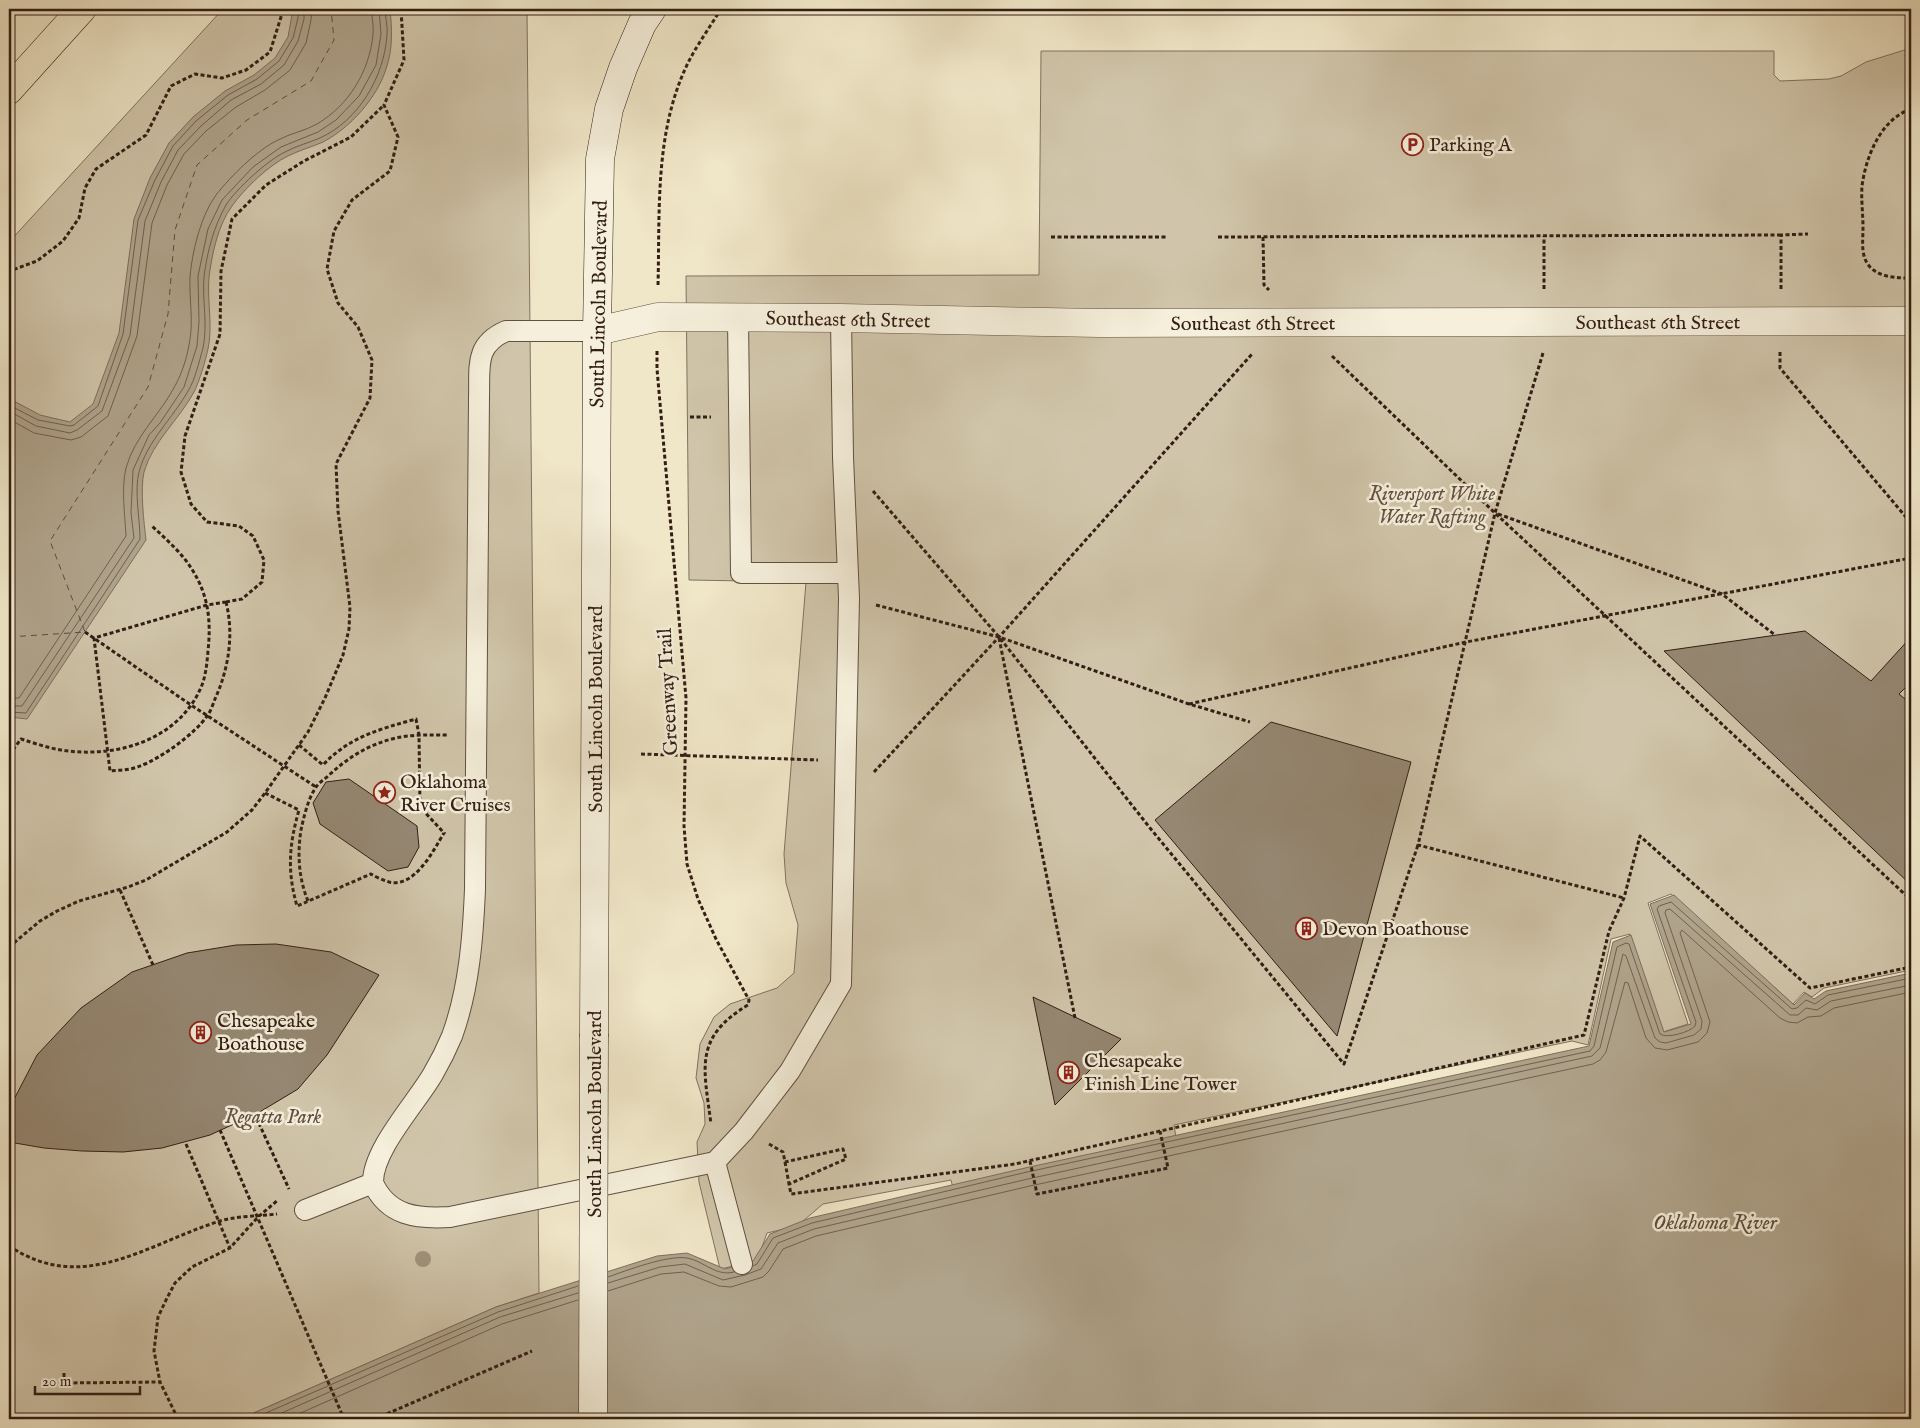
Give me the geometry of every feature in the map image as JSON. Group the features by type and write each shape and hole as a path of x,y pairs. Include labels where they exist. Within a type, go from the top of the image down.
{"highway":[{"path":"9,90 82,9"}],"main road":[{"name":"South Lincoln Boulevard","path":"593,1419 597,331 600,159 609,109 623,68 642,24 652,9"},
{"name":"Southeast 6th Street","path":"597,331 658,317 1100,323 1911,322"}],"lane":[{"path":"738,318 741,573 848,573"},
{"path":"597,331 506,331 495,336 486,344 482,352 479,388 473,942 461,1004 451,1036 433,1074 392,1136 373,1173 373,1183 379,1194 388,1204 411,1216 429,1218 450,1217 715,1162 744,1131 790,1071 841,984 849,598 841,318"},
{"path":"715,1162 742,1264"},
{"path":"305,1210 373,1183"}],"path":[{"path":"9,274 15,269 37,261 63,241 79,218 85,188 96,169 146,135 171,86 195,74 222,78 246,70 270,52 283,9"},
{"path":"94,638 207,605 242,599 262,582 264,560 253,536 239,526 207,522 191,504 181,472 185,436 220,334 221,271 232,219 266,185 304,161 351,137 384,105 404,60 401,9"},
{"path":"659,275 659,185 666,132 675,97 691,58 721,9"},
{"path":"9,946 40,921 57,911 78,901 120,890 146,880 227,832 252,810 265,793 308,732 325,698 343,655 347,638 350,607 338,511 336,464 370,398 372,360 358,327 338,303 328,269 334,231 352,200 390,170 398,137 384,105"},
{"path":"1911,109 1885,126 1867,162 1862,187 1863,255 1871,268 1883,275 1911,278"},
{"path":"1218,237 1808,234"},
{"path":"1781,235 1781,289"},
{"path":"844,457 999,638 1150,828 1344,1064 1418,844 1495,513 1542,358 1544,236"},
{"path":"1051,237 1166,237"},
{"path":"1263,237 1264,285 1340,363 1495,513 1911,900"},
{"path":"1780,347 1780,368 1911,523"},
{"path":"845,804 999,638 1256,350"},
{"name":"Greenway Trail","path":"657,370 686,698 684,826 687,864 698,899 716,939 749,1000 748,1005 726,1020 712,1036 707,1048 705,1072 711,1128"},
{"path":"1495,513 1722,594 1775,635"},
{"path":"9,755 21,739 62,750 107,750 139,744 157,737 179,719 190,705 202,685 207,668 210,614 205,595 193,571 181,555 152,526"},
{"path":"1189,704 1466,642 1911,558"},
{"path":"849,598 999,638 1189,704 1250,722"},
{"path":"94,638 110,771 139,767 172,749 207,716 222,685 227,664 230,619 226,602"},
{"path":"85,632 190,705 316,787"},
{"path":"999,638 1075,1018"},
{"path":"299,745 323,765 353,740 387,727 416,719 419,735 420,807 445,832 447,840"},
{"path":"308,901 302,886 299,843 307,807 316,787 338,766 357,752 396,738 419,735 476,736"},
{"path":"641,754 686,757 846,760"},
{"path":"265,793 299,810 293,830 289,860 291,884 297,906 370,874 391,883 405,880 420,872 445,832"},
{"path":"744,1131 783,1152 791,1194 1015,1164 1584,1035 1609,931 1624,898 1640,836 1810,988 1911,966"},
{"path":"1418,844 1624,898"},
{"path":"120,890 153,965"},
{"path":"178,1419 160,1382 154,1351 158,1317 171,1290 175,1283 192,1267 230,1248 258,1217 290,1189 256,1117"},
{"path":"220,1130 344,1419"},
{"path":"1030,1160 1037,1194 1168,1168 1160,1131"},
{"path":"186,1144 230,1248"},
{"path":"785,1162 843,1149 846,1159 789,1184"},
{"path":"9,1246 29,1259 58,1266 80,1268 131,1256 219,1221 305,1210"},
{"path":"375,1419 532,1351"},
{"path":"64,1373 64,1383 160,1382"}],"green space":[{"name":"Regatta Park","path":"223,9 527,9 539,1293 496,1307 240,1419 9,1419 9,242"},
{"name":"Riversport White Water Rafting","path":"1911,48 1911,970 1824,988 1812,997 1804,992 1793,1004 1671,894 1648,903 1688,1024 1663,1032 1630,934 1611,939 1588,1045 1572,1041 1174,1125 1182,1176 965,1238 951,1180 823,1204 797,1226 767,1233 757,1261 720,1269 699,1182 697,1142 705,1124 704,1103 696,1078 700,1044 714,1017 730,1004 777,988 794,973 798,925 786,883 784,854 806,582 689,580 686,276 1039,275 1041,51 1774,51 1774,75 1780,81 1829,79 1841,76 1866,62"}],"water":[{"path":"293,9 390,9 391,47 382,80 369,101 343,129 323,142 292,154 273,165 243,192 227,214 216,240 210,268 209,340 202,371 194,392 160,440 144,472 142,497 146,540 27,719 9,717 9,400 40,415 70,422 93,404 119,333 134,219 150,178 169,143 193,117 225,91 254,75 275,58 288,37"},
{"name":"Oklahoma River","path":"1674,895 1794,1005 1805,993 1814,999 1826,991 1911,973 1911,1419 240,1419 496,1307 657,1256 687,1253 725,1269 753,1261 770,1234 810,1218 1025,1168 1589,1046 1613,942 1631,935 1664,1032 1691,1024 1650,904"}],"building":[{"path":"1805,631 1871,681 1911,637 1911,682 1899,694 1911,704 1911,885 1664,651"},
{"name":"Devon Boathouse","path":"1271,722 1411,762 1337,1036 1155,820"},
{"path":"349,779 417,826 419,847 408,867 388,871 320,824 313,803 326,782"},
{"name":"Chesapeake Boathouse","path":"276,944 331,952 379,975 327,1055 298,1089 258,1113 210,1135 162,1148 123,1152 82,1151 44,1148 9,1142 9,1109 37,1055 81,1008 132,972 187,953 236,945"},
{"name":"Chesapeake Finish Line Tower","path":"1033,997 1121,1039 1055,1105"}],"ferry route":[{"path":"9,637 85,632 50,541 148,387 168,314 175,230 197,165 247,120 311,81 334,40 331,9"}],"place":[{"name":"Parking A","path":"1413,144"},
{"name":"Oklahoma River Cruises","path":"384,793"},
{"name":"Devon Boathouse","path":"1306,928"},
{"name":"Chesapeake Boathouse","path":"201,1032"},
{"name":"Chesapeake Finish Line Tower","path":"1068,1072"}]}
